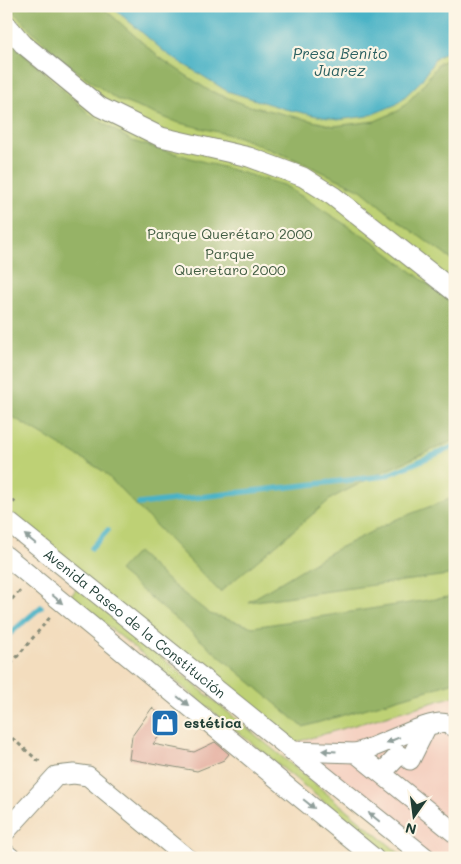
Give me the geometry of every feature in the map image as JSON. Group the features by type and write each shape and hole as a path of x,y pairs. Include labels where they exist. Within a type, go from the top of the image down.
{"street":[{"path":"6,24 23,44 100,107 161,137 249,157 303,177 333,196 455,292"},
{"name":"Avenida Paseo de la Constitución","path":"6,520 426,858"},
{"name":"Avenida Paseo de la Constitución","path":"6,556 374,858"},
{"path":"291,751 356,753 379,747 427,726 442,723 455,728"},
{"path":"382,773 405,757 427,726"},
{"path":"356,753 455,833"},
{"path":"6,831 56,776 74,774 88,776 187,858"},
{"path":"6,854 10,858"}],"path":[{"path":"6,670 62,602"},
{"path":"6,733 56,776"}],"shaded area":[{"path":"455,684 455,858 428,858 286,745"}],"green space":[{"name":"Parque Querétaro 2000","path":"6,6 455,6 455,696 286,745 6,520"},
{"path":"8,6 101,6 159,57 208,90 246,105 334,126 375,121 400,110 420,89 438,64 455,55 455,262 401,223 361,190 299,161 239,137 176,122 116,99 58,57"},
{"name":"Parque Queretaro 2000","path":"6,38 89,114 132,141 284,185 377,245 455,305 455,440 384,471 332,498 220,592 103,471 6,413"},
{"path":"455,497 455,574 248,602 331,552 397,519"},
{"path":"137,552 174,586 210,614 253,627 455,596 455,682 303,727 119,571"},
{"path":"77,588 405,858 393,858 71,596"}],"water":[{"name":"Presa Benito Juarez","path":"111,6 455,6 455,46 435,59 421,81 397,104 368,116 337,120 285,109 227,91 167,54"}],"building":[{"path":"152,708 170,722 153,744 194,752 215,742 229,754 224,760 197,771 129,759 132,736"}],"waterway":[{"path":"139,504 385,476 455,446"},
{"path":"92,548 108,530"},
{"path":"6,637 41,607"}],"place":[{"name":"estética","path":"165,723"}]}
